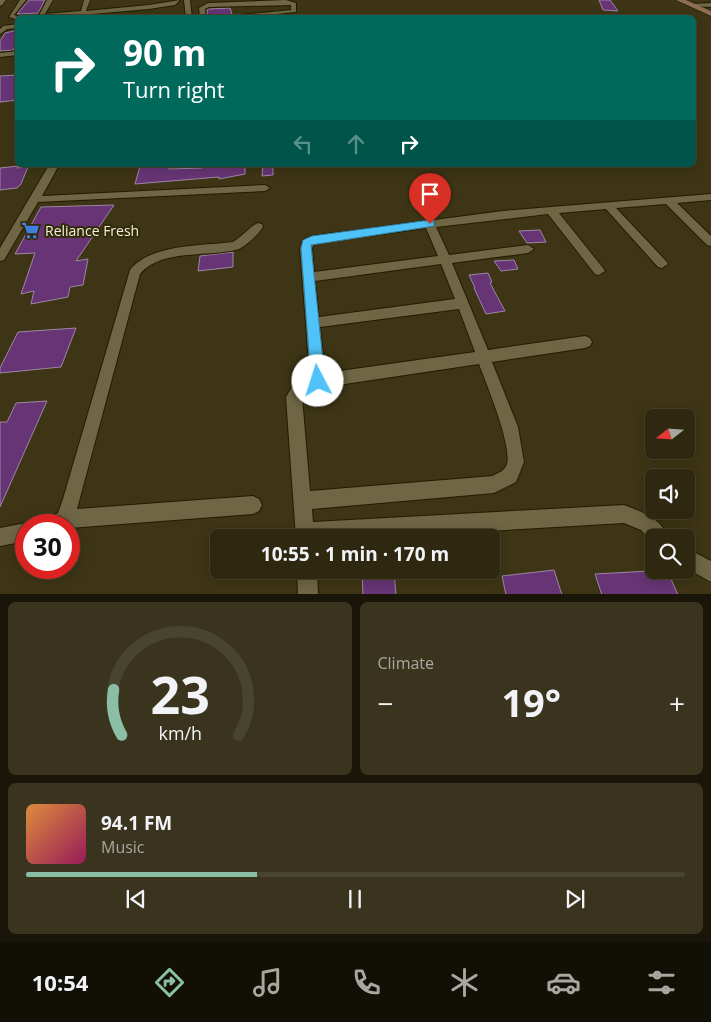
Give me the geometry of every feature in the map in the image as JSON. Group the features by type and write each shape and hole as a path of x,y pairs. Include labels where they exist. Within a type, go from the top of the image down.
{"main road":[{"path":"680,0 711,14"}],"street":[{"path":"0,4 3,0"},
{"path":"15,18 12,16 23,0"},
{"path":"42,15 50,0"},
{"path":"82,15 87,0"},
{"path":"109,10 111,0"},
{"path":"148,0 149,7"},
{"path":"82,15 109,10 123,12 173,4 177,0"},
{"path":"203,15 202,8 208,5 286,2 294,4 296,15"},
{"path":"61,15 123,12 187,3"},
{"path":"260,3 263,15"},
{"path":"5,13 11,4"},
{"path":"236,4 237,15"},
{"path":"692,6 711,5"},
{"path":"271,15 294,12"},
{"path":"61,15 108,15"},
{"path":"0,22 15,20"},
{"path":"0,32 5,27 15,26"},
{"path":"0,55 15,54"},
{"path":"0,59 15,54"},
{"path":"0,257 53,167"},
{"path":"35,199 265,188"},
{"path":"318,381 306,248 307,243 312,240 503,214 711,197"},
{"path":"669,201 711,242"},
{"path":"608,205 662,264"},
{"path":"552,210 599,271"},
{"path":"302,501 494,484 510,476 516,462 510,427 463,303 430,224"},
{"path":"60,514 134,273 140,265 160,255 235,246 246,240 258,227"},
{"path":"308,277 528,249"},
{"path":"312,323 463,303"},
{"path":"304,529 294,397 297,389 303,384 585,342"},
{"path":"80,520 253,505"},
{"path":"395,529 624,514 647,524 652,529"},
{"path":"0,537 15,534"},
{"path":"695,562 711,572"},
{"path":"307,579 308,594"}],"building":[{"path":"29,0 45,0 38,13 17,14"},
{"path":"599,0 610,0 618,11 603,10"},
{"path":"230,8 232,14 208,15 207,10"},
{"path":"15,31 15,47 13,50 0,51 0,41 5,33"},
{"path":"15,75 15,100 0,102 0,76"},
{"path":"28,167 21,184 17,188 0,190 0,168"},
{"path":"140,167 169,167 169,169 245,167 245,174 219,179 219,177 135,184"},
{"path":"263,167 273,167 273,175 262,176"},
{"path":"114,205 76,261 88,259 83,285 70,287 68,297 31,304 34,291 21,294 35,253 15,254 41,207"},
{"path":"540,230 546,242 527,243 519,231"},
{"path":"233,252 233,267 198,271 200,256"},
{"path":"514,260 518,269 501,271 494,261"},
{"path":"488,273 492,282 490,283 505,311 486,314 469,275"},
{"path":"76,328 61,367 0,373 0,368 18,332"},
{"path":"47,401 0,507 0,422 7,422 16,403"},
{"path":"554,570 562,594 506,594 502,576"},
{"path":"645,571 645,579 671,579 678,594 602,594 595,574"},
{"path":"362,579 395,579 396,594 363,594"}],"place":[{"name":"Reliance Fresh","path":"31,230"}],"route":[{"path":"318,381 307,243 312,240 430,224"}]}
